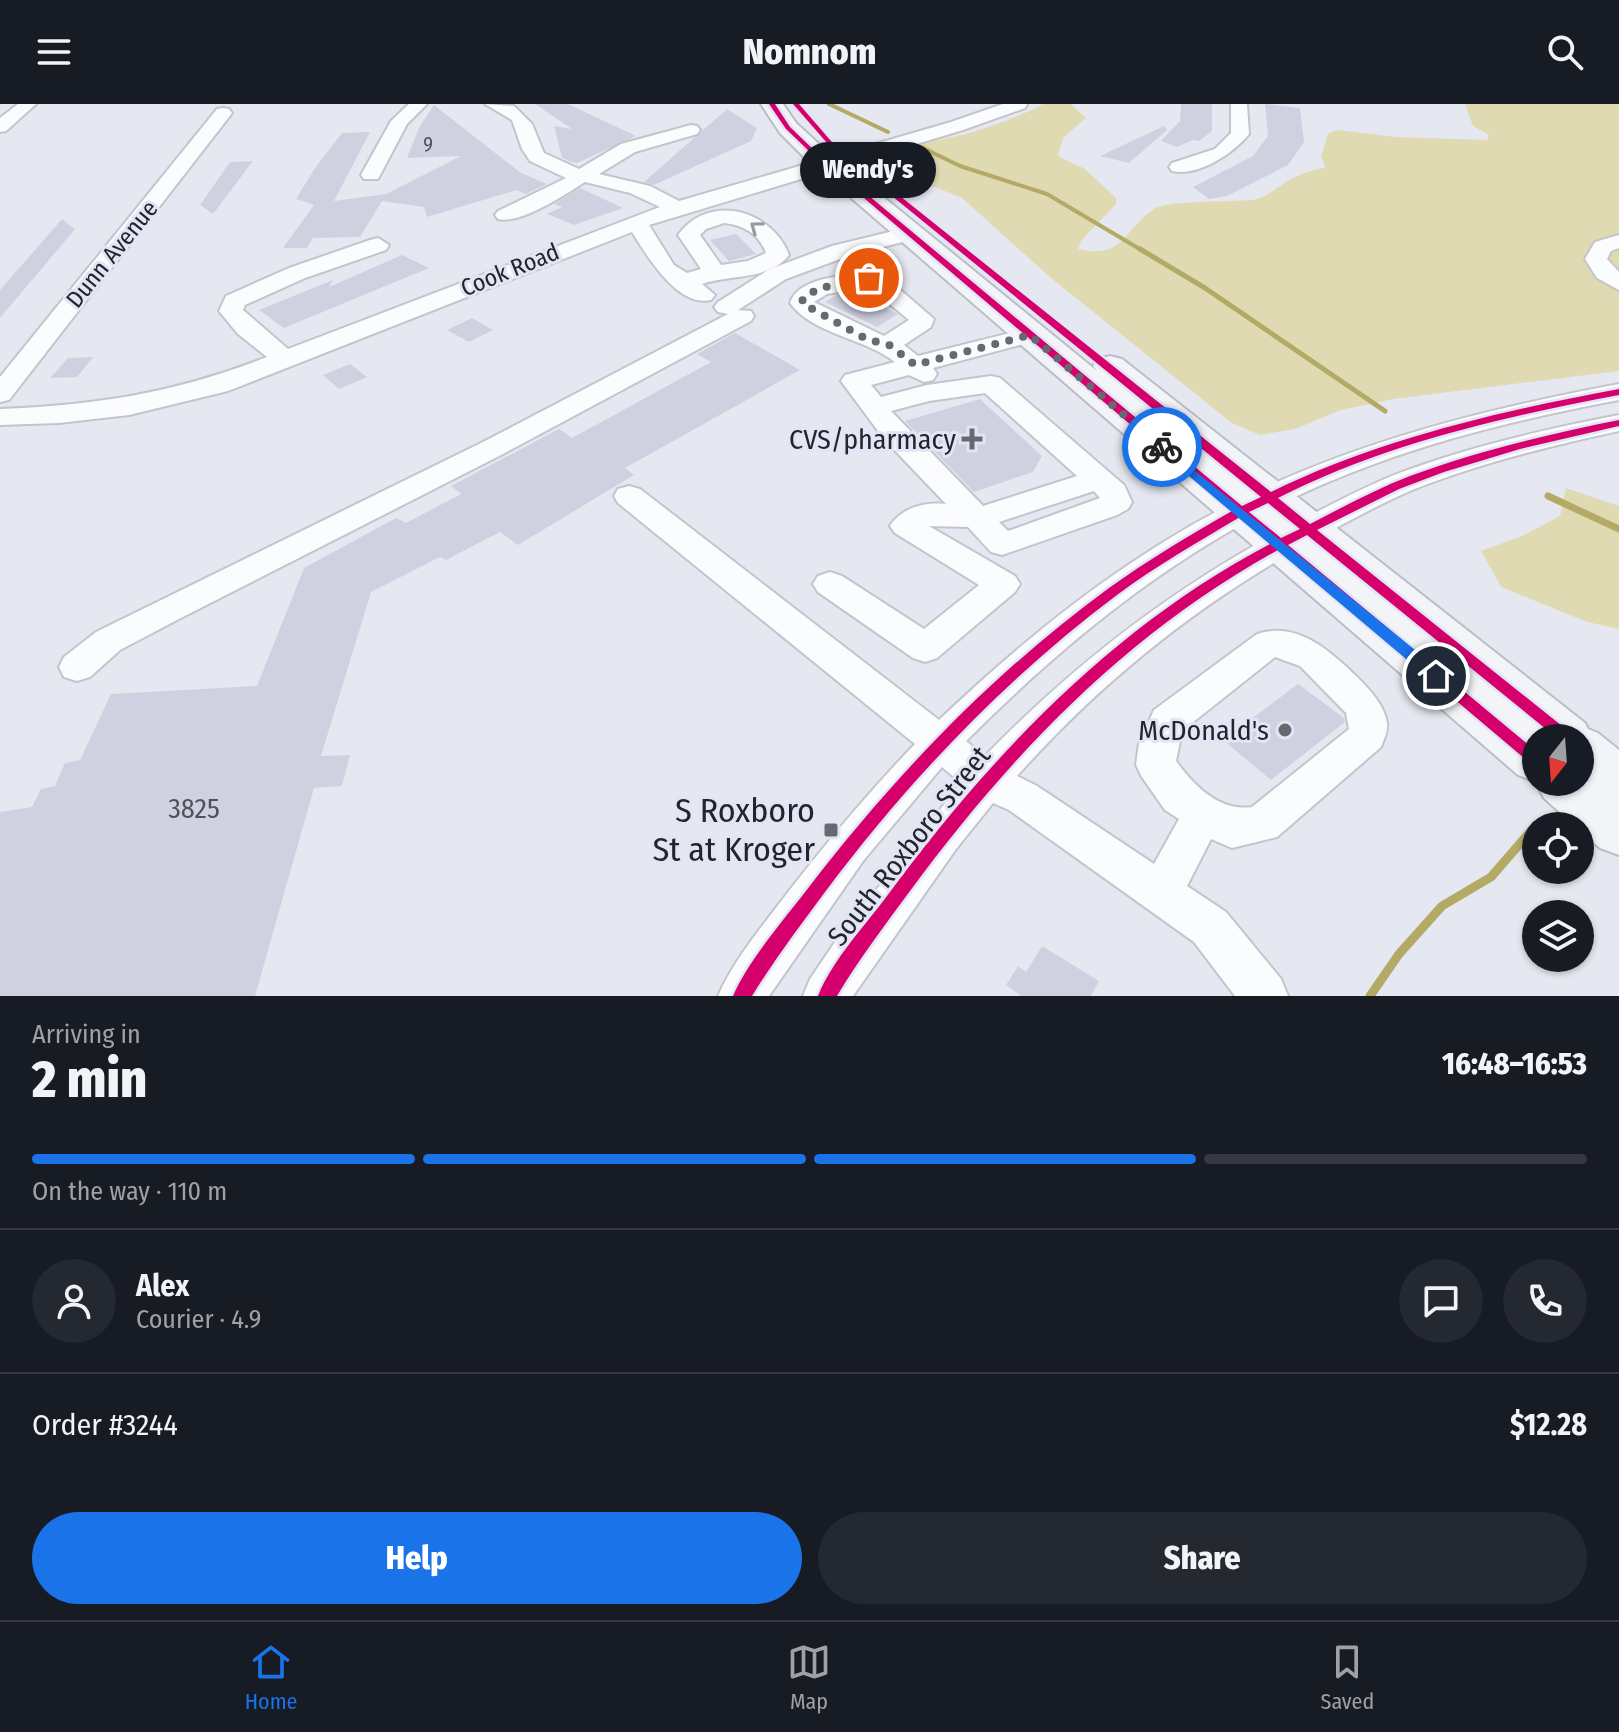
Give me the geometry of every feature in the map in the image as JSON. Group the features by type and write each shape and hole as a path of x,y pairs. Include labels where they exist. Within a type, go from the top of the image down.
{"main road":[{"path":"772,104 788,128 837,160 1255,505 1548,724"},
{"path":"796,104 837,160 910,233 1030,335 1255,505"},
{"path":"1294,536 1522,747"},
{"path":"1594,759 1619,780"},
{"path":"1578,796 1619,831"}],"street":[{"path":"0,127 28,104"},
{"path":"371,175 400,121 419,104"},
{"path":"493,104 511,111 524,121 529,146 538,159 583,176 641,190 676,208"},
{"name":"Cook Road","path":"0,417 59,415 142,405 219,385 676,208 957,126 1019,104"},
{"path":"1179,167 1222,153 1240,134 1239,104"},
{"name":"Dunn Avenue","path":"0,394 223,113"},
{"path":"505,215 549,196 636,144 691,130"},
{"path":"713,270 689,235 693,228 727,217 753,222 776,247 784,262 820,288"},
{"path":"77,667 108,641 493,448 742,316 666,269 637,222"},
{"path":"685,283 713,270 726,273 749,270 910,233"},
{"path":"1619,241 1603,247 1596,259 1605,273 1619,283"},
{"path":"286,360 247,329 231,311 234,301 297,273 378,245"},
{"path":"726,307 784,262"},
{"path":"888,344 922,322 896,295 869,278 820,288 803,298 802,303 868,340 888,344 940,390"},
{"path":"977,518 894,433 854,381 1030,335"},
{"path":"830,584 925,648 1003,584 908,524 929,513 977,518 1099,479 991,384 940,390 876,407"},
{"name":"South Roxboro Street","path":"742,996 838,860 907,779 1036,651 1094,605 1255,505 1381,453 1464,426 1619,392"},
{"name":"South Roxboro Street","path":"827,996 925,855 986,780 1086,679 1166,613 1237,566 1411,479 1529,442 1619,423"},
{"path":"629,496 986,780 1023,798 1210,927 1264,996"},
{"path":"1269,643 1294,647 1313,656 1361,705 1368,722 1367,736 1262,824 1232,829 1204,812 1179,798 1156,765 1158,743 1167,721 1269,643"},
{"path":"1161,893 1204,812"}],"shaded area":[{"path":"1043,104 1071,104 1086,118 1063,138 1058,156 1085,169 1116,198 1116,204 1081,241 1078,249 1093,251 1114,247 1144,217 1161,206 1258,199 1295,177 1326,167 1321,157 1328,134 1337,130 1396,137 1487,140 1489,135 1473,126 1465,104 1619,104 1619,371 1393,399 1341,410 1295,429 1260,435 1232,423 1051,278 962,198 925,183 897,158 924,144 991,126"},
{"path":"1566,488 1619,506 1619,629 1587,622 1501,587 1481,551 1522,536 1560,516"}],"building":[{"path":"535,104 568,104 636,136 577,163 571,162 562,158 554,126 572,129"},
{"path":"1181,104 1212,104 1212,131 1199,141 1193,140 1177,147 1161,141 1180,121"},
{"path":"1265,104 1300,108 1304,142 1288,165 1227,196 1209,199 1193,187 1253,156 1268,136"},
{"path":"434,105 521,173 547,184 526,194 517,190 427,217 424,207 382,201 360,237 313,238 307,248 283,248 314,205 296,199 342,133 370,132 334,201 386,194 461,156 407,158 420,126"},
{"path":"727,109 757,128 751,141 654,185 644,182"},
{"path":"1164,126 1167,130 1129,163 1100,156"},
{"path":"253,161 213,214 200,205 230,162"},
{"path":"580,188 623,208 574,225 547,214 562,207 554,204"},
{"path":"62,219 75,229 0,318 0,290"},
{"path":"736,234 756,254 729,261 710,240"},
{"path":"402,255 429,268 284,328 259,310 333,280 329,287"},
{"path":"852,293 898,314 877,327 825,302 837,295"},
{"path":"472,318 493,330 469,342 447,330"},
{"path":"735,333 800,370 625,468 634,475 518,545 500,532 446,560 440,557 371,592 321,756 350,755 342,786 314,788 255,996 0,996 0,812 32,807 41,789 55,786 65,763 80,760 111,694 257,686 304,568 396,518 406,523 461,494 451,486 559,429 572,438 711,362 697,354"},
{"path":"93,357 77,377 50,378 68,358"},
{"path":"350,364 367,377 339,389 323,375"},
{"name":"CVS/pharmacy","path":"980,399 1042,456 1033,472 974,492 905,421"},
{"name":"McDonald's","path":"1298,684 1344,718 1345,722 1271,780 1223,740"},
{"path":"1042,946 1099,981 1091,996 1021,996 1006,985 1018,966 1026,972"}],"waterway":[{"path":"829,104 888,132"},
{"path":"919,146 960,166 1047,194 1143,251"},
{"path":"1140,249 1205,288 1385,411"},
{"path":"1548,496 1619,529"},
{"path":"1370,996 1399,954 1442,906 1491,877 1522,841"}],"cycle path":[{"path":"772,104 788,128 813,152 1522,748"},
{"path":"796,104 829,142 1550,724"},
{"path":"742,996 804,907 896,791 1000,684 1115,590 1176,549 1240,512 1330,470 1473,424 1619,392"},
{"path":"827,996 860,945 941,836 989,779 1039,725 1147,630 1207,587 1270,549 1396,486 1491,454 1619,423"}],"way so far":[{"path":"869,278 820,288 803,298 802,303 868,340 888,344 915,365 1030,335 1162,447"}],"place":[{"name":"Wendy's","path":"869,278"},
{"name":"CVS/pharmacy","path":"972,439"},
{"name":"McDonald's","path":"1285,730"},
{"name":"S Roxboro St at Kroger","path":"831,830"}],"route":[{"path":"1162,447 1436,676"}]}
